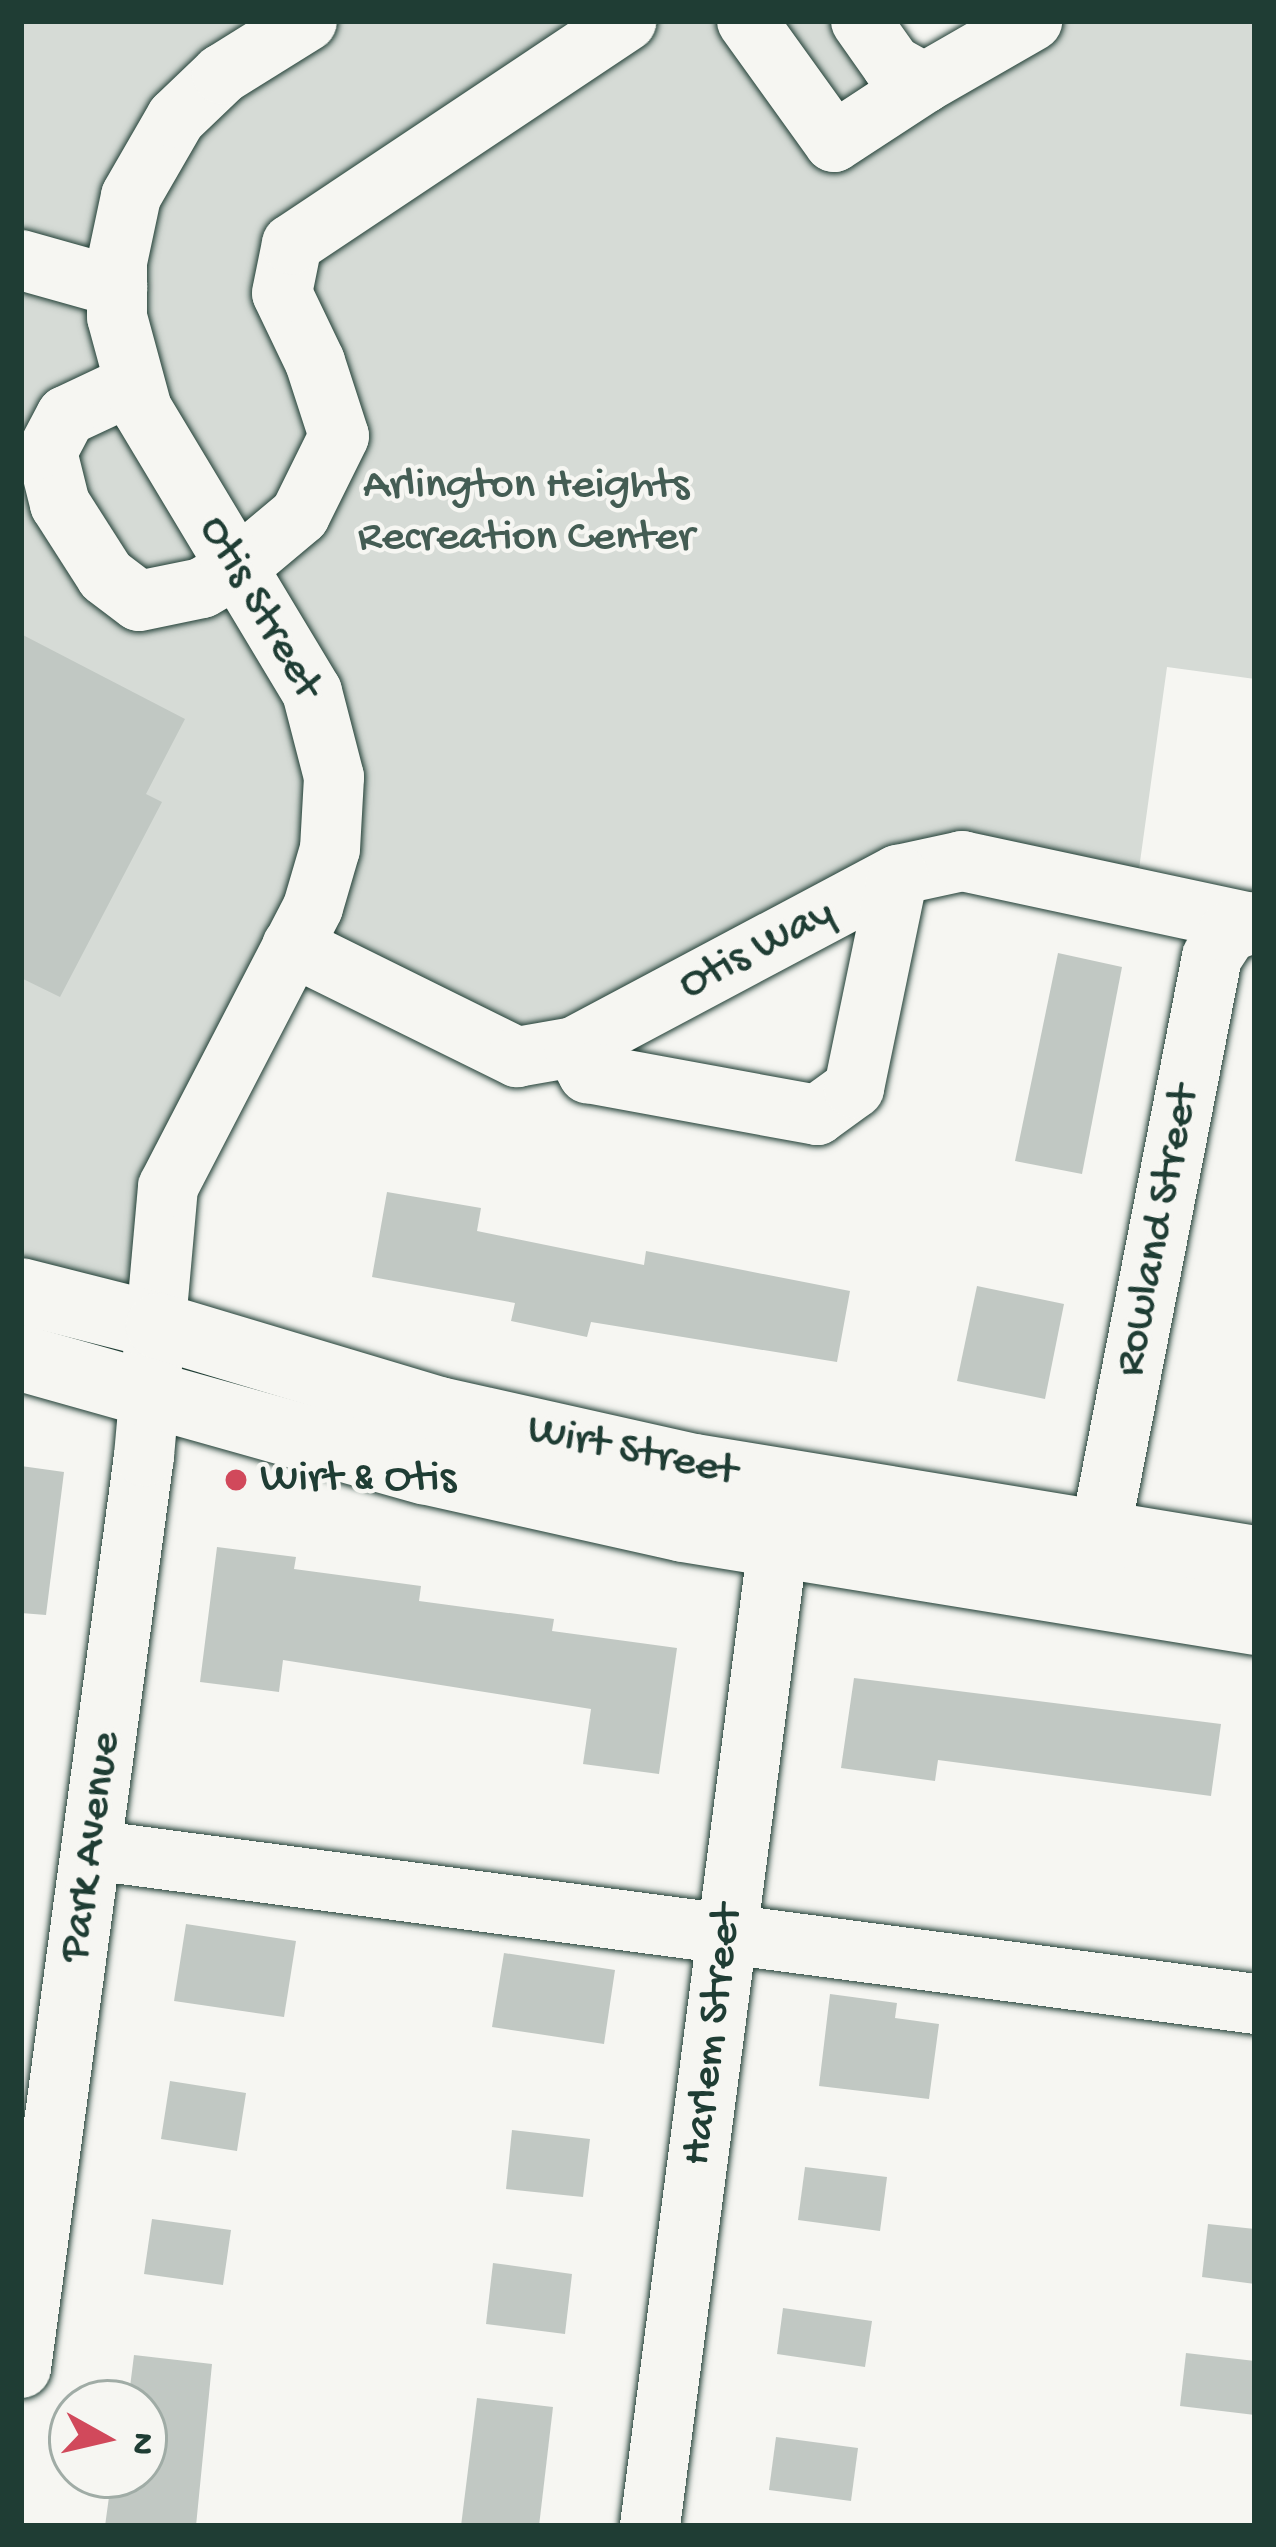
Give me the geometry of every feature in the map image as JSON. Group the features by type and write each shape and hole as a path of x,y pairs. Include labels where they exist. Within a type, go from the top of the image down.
{"main road":[{"name":"Wirt Street","path":"21,1291 159,1326 439,1410 649,1457 1255,1559"},
{"name":"Wirt Street","path":"21,1358 424,1471 778,1545 1255,1622"}],"street":[{"name":"Otis Street","path":"159,1326 168,1187 313,907 331,849 334,777 312,692 164,450 134,384 117,317 117,287 131,196 176,118 222,74 307,21"},
{"path":"134,384 66,416 47,452 60,504 106,576 139,601 202,587 238,567 300,515 339,436 315,362 283,292 292,244 627,21"},
{"path":"747,21 834,142 924,82 1033,21"},
{"path":"861,21 892,65 924,82"},
{"path":"21,260 117,287"},
{"name":"Otis Way","path":"292,946 517,1057 574,1047 898,874 962,861 1243,926"},
{"path":"574,1047 588,1073 817,1115 854,1088 898,874"},
{"name":"Rowland Street","path":"1100,1534 1213,957 1243,926"},
{"name":"Park Avenue","path":"21,2368 45,2013 92,1850 159,1326"},
{"name":"Harlem Street","path":"650,2526 778,1545"},
{"path":"92,1850 1255,2004"}],"green space":[{"name":"Arlington Heights Recreation Center","path":"21,21 891,21 924,82 1032,21 1255,21 1255,679 1167,667 1135,898 962,861 574,1047 292,947 158,1288 439,1410 148,1395 159,1326 21,1291"}],"building":[{"path":"21,634 185,719 146,794 162,802 60,997 21,978"},
{"path":"1058,953 1122,967 1082,1174 1015,1161"},
{"path":"387,1192 481,1208 477,1231 644,1265 646,1251 850,1291 837,1362 591,1322 587,1337 511,1321 515,1303 372,1277"},
{"path":"977,1286 1064,1304 1045,1399 957,1381"},
{"path":"21,1466 64,1472 46,1615 21,1613"},
{"path":"217,1547 296,1557 294,1569 421,1586 419,1601 554,1619 552,1631 677,1648 659,1774 583,1764 591,1709 283,1660 279,1692 200,1682"},
{"path":"854,1678 1221,1724 1211,1796 938,1760 935,1781 841,1768"},
{"path":"186,1924 296,1941 284,2017 174,2001"},
{"path":"504,1953 615,1970 604,2044 492,2027"},
{"path":"830,1994 897,2003 895,2018 939,2024 929,2099 819,2086"},
{"path":"170,2081 246,2093 237,2151 161,2139"},
{"path":"512,2130 590,2139 583,2197 506,2189"},
{"path":"805,2167 887,2177 880,2231 798,2220"},
{"path":"152,2219 231,2230 223,2285 144,2274"},
{"path":"1208,2224 1255,2229 1255,2284 1202,2277"},
{"path":"493,2263 572,2274 565,2334 486,2324"},
{"path":"783,2308 872,2321 865,2367 777,2354"},
{"path":"1186,2353 1255,2361 1255,2415 1180,2406"},
{"path":"134,2355 212,2364 196,2526 105,2526 109,2499 168,2499 168,2379 131,2379"},
{"path":"477,2398 553,2407 539,2526 461,2526"},
{"path":"776,2437 858,2448 851,2501 769,2490"}],"place":[{"name":"Wirt & Otis","path":"236,1480"}]}
